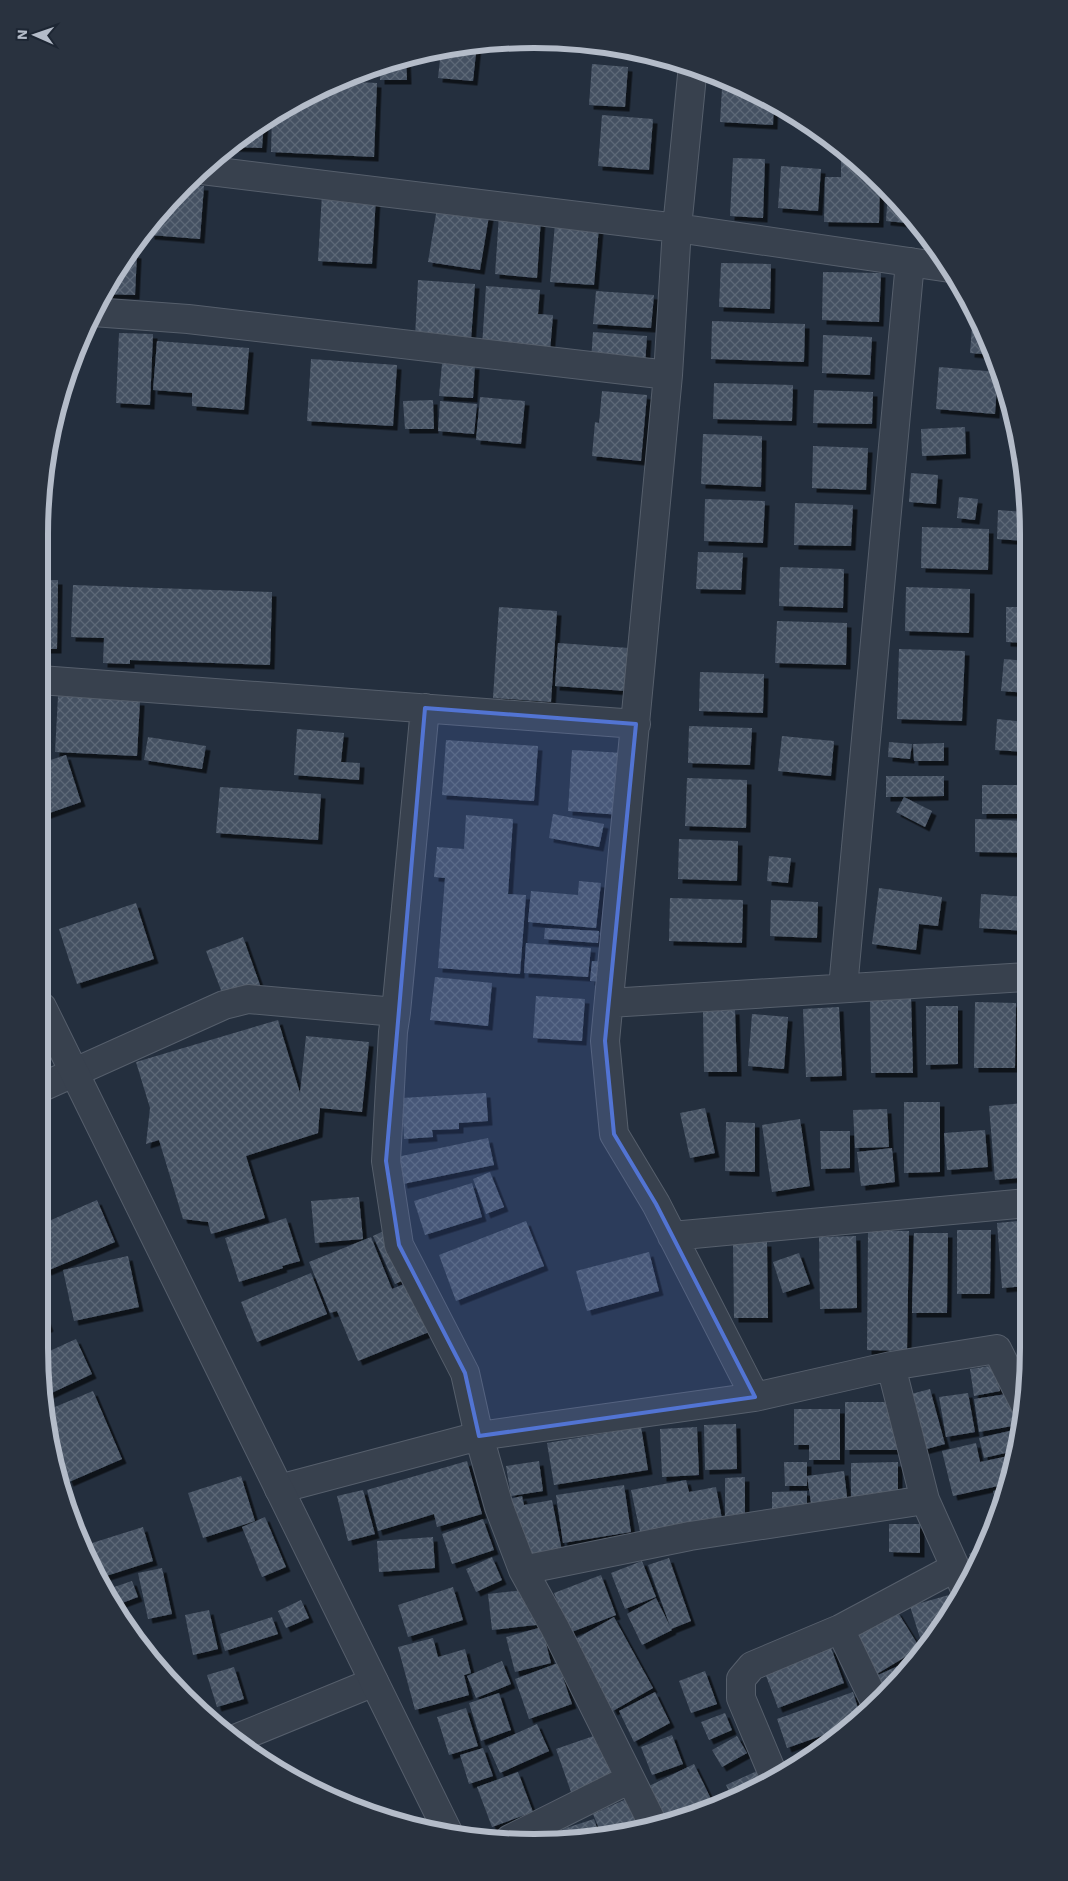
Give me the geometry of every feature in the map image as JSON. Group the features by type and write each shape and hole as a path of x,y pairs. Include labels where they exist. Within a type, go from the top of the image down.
{"street":[{"path":"692,74 677,228 668,375 605,1041 614,1134 656,1204 755,1398"},
{"path":"210,171 677,228 941,267"},
{"path":"843,988 910,262"},
{"path":"101,313 188,319 668,375"},
{"path":"48,681 636,724"},
{"path":"425,708 393,1032 386,1160 399,1245 465,1373 479,1436 499,1507 523,1570 555,1628 650,1819"},
{"path":"609,1003 1020,977"},
{"path":"48,1085 224,1005 248,999 396,1012"},
{"path":"48,1020 445,1825"},
{"path":"672,1236 1020,1204"},
{"path":"278,1489 479,1436 755,1398 891,1366 997,1349 1018,1391"},
{"path":"772,1771 741,1698 741,1679 752,1666 960,1579 925,1500 891,1366"},
{"path":"523,1570 690,1536 925,1500"},
{"path":"840,1629 872,1696"},
{"path":"243,1737 374,1682"},
{"path":"522,1833 630,1779"}],"highlighted area":[{"path":"425,708 636,724 605,1041 614,1134 656,1204 755,1397 479,1436 465,1373 399,1245 386,1161"}],"building":[{"path":"476,51 473,81 438,78 440,57"},
{"path":"406,64 407,80 380,80 380,72"},
{"path":"592,64 628,67 625,107 589,105"},
{"path":"356,82 377,83 374,157 271,152 272,124 319,98"},
{"path":"722,88 727,88 749,98 774,111 773,125 720,122"},
{"path":"602,115 653,119 649,170 598,166"},
{"path":"263,129 262,148 239,147"},
{"path":"841,157 880,192 879,223 824,222 825,177 841,177"},
{"path":"733,158 765,159 763,218 730,216"},
{"path":"781,166 821,169 818,211 778,208"},
{"path":"195,185 204,186 200,239 150,235 168,213"},
{"path":"322,194 376,197 372,264 318,261"},
{"path":"887,200 908,223 886,221"},
{"path":"437,208 489,216 480,270 428,262"},
{"path":"499,215 541,218 537,278 495,274"},
{"path":"555,223 599,227 594,285 550,282"},
{"path":"136,254 137,254 135,295 111,294"},
{"path":"721,263 771,264 770,309 719,307"},
{"path":"823,272 881,273 879,322 822,320"},
{"path":"418,280 475,284 471,340 415,337"},
{"path":"486,286 540,290 538,314 553,315 550,351 482,346"},
{"path":"596,291 654,295 651,328 593,324"},
{"path":"712,321 805,324 804,362 711,359"},
{"path":"972,324 986,354 970,353"},
{"path":"593,332 647,336 645,365 591,361"},
{"path":"119,333 153,334 150,405 116,403"},
{"path":"823,335 872,337 870,375 822,373"},
{"path":"157,341 249,348 244,410 192,406 192,393 153,390"},
{"path":"311,359 397,365 393,426 307,421"},
{"path":"442,364 475,365 473,398 439,396"},
{"path":"939,367 992,372 997,385 995,414 936,409"},
{"path":"714,383 793,385 792,421 713,419"},
{"path":"814,390 873,392 872,424 813,423"},
{"path":"602,391 647,395 641,461 592,456 595,422 599,423"},
{"path":"480,397 525,401 521,444 476,440"},
{"path":"433,400 434,429 405,429 403,401"},
{"path":"440,401 477,404 474,434 438,431"},
{"path":"965,427 966,454 922,456 921,429"},
{"path":"703,434 762,436 761,487 701,484"},
{"path":"813,446 868,448 866,490 812,488"},
{"path":"911,473 938,475 936,504 909,502"},
{"path":"959,497 978,499 975,520 957,518"},
{"path":"705,499 765,501 763,543 704,541"},
{"path":"795,503 853,505 851,546 794,545"},
{"path":"998,510 1019,512 1020,541 997,539"},
{"path":"922,527 989,529 988,570 921,568"},
{"path":"698,552 743,553 741,590 696,589"},
{"path":"780,567 844,569 843,608 779,606"},
{"path":"48,580 58,580 57,649 48,649"},
{"path":"73,585 272,592 270,665 130,660 130,664 103,663 104,638 71,637"},
{"path":"906,587 970,589 969,633 905,631"},
{"path":"499,607 557,611 551,702 493,698"},
{"path":"1006,607 1020,607 1020,643 1006,642"},
{"path":"777,621 847,623 846,665 775,663"},
{"path":"558,643 629,648 626,691 555,686"},
{"path":"899,649 965,651 962,721 897,719"},
{"path":"1004,659 1020,660 1020,693 1001,691"},
{"path":"700,672 764,674 763,713 699,711"},
{"path":"58,696 140,701 137,756 55,752"},
{"path":"997,719 1020,721 1020,752 995,750"},
{"path":"689,726 752,728 750,765 688,763"},
{"path":"297,729 344,733 341,762 360,763 359,780 294,775"},
{"path":"782,736 834,741 831,776 778,771"},
{"path":"148,737 206,746 202,769 144,760"},
{"path":"446,740 538,746 534,801 442,795"},
{"path":"889,742 912,744 910,759 888,757"},
{"path":"944,743 944,761 914,761 913,744"},
{"path":"572,750 624,753 621,815 568,811"},
{"path":"66,755 81,802 48,814 48,761"},
{"path":"886,776 944,776 944,796 886,797"},
{"path":"687,778 747,780 746,828 685,826"},
{"path":"982,785 1020,785 1020,814 982,814"},
{"path":"220,787 321,794 318,840 216,833"},
{"path":"904,797 932,811 925,827 896,812"},
{"path":"553,814 604,824 599,847 549,838"},
{"path":"466,815 513,819 508,894 526,895 520,974 438,968 445,878 434,877 437,847 464,849"},
{"path":"975,819 1020,821 1020,853 975,852"},
{"path":"679,839 738,841 737,881 678,879"},
{"path":"769,856 791,858 788,883 767,881"},
{"path":"579,881 601,883 596,928 528,922 531,891 578,895"},
{"path":"879,888 942,897 938,926 919,924 916,950 872,944"},
{"path":"981,894 1020,897 1020,931 979,928"},
{"path":"670,898 743,900 742,943 669,941"},
{"path":"771,900 818,902 817,938 770,936"},
{"path":"136,903 154,959 77,984 59,929"},
{"path":"545,928 599,931 598,943 544,939"},
{"path":"243,937 260,985 224,998 206,951"},
{"path":"526,943 591,948 588,977 524,973"},
{"path":"592,961 611,962 610,982 590,981"},
{"path":"435,977 492,983 488,1026 430,1020"},
{"path":"536,996 585,999 582,1041 533,1038"},
{"path":"870,997 911,997 913,1073 871,1073"},
{"path":"975,1002 1016,1003 1015,1068 974,1068"},
{"path":"926,1006 958,1006 958,1064 926,1065"},
{"path":"839,1007 842,1076 806,1077 803,1009"},
{"path":"735,1010 737,1072 704,1072 703,1011"},
{"path":"752,1014 788,1017 784,1069 748,1066"},
{"path":"278,1020 300,1093 306,1036 369,1042 362,1112 320,1108 318,1133 246,1156 265,1218 211,1234 208,1222 183,1219 159,1140 146,1144 150,1108 136,1062"},
{"path":"486,1093 488,1121 459,1123 459,1129 432,1130 433,1137 404,1139 402,1098"},
{"path":"904,1102 940,1102 940,1172 904,1173"},
{"path":"1020,1103 1020,1178 995,1180 989,1106"},
{"path":"705,1108 715,1153 690,1158 680,1113"},
{"path":"887,1109 889,1147 855,1148 853,1110"},
{"path":"800,1119 810,1186 772,1192 762,1125"},
{"path":"726,1122 755,1123 755,1172 725,1171"},
{"path":"985,1130 988,1167 947,1170 944,1133"},
{"path":"820,1131 850,1131 850,1168 821,1169"},
{"path":"488,1138 494,1165 403,1184 397,1157"},
{"path":"892,1148 895,1182 861,1186 857,1152"},
{"path":"490,1172 504,1207 486,1214 473,1179"},
{"path":"472,1183 482,1217 425,1235 414,1201"},
{"path":"359,1197 363,1239 315,1243 311,1201"},
{"path":"97,1200 115,1242 48,1271 48,1221"},
{"path":"286,1218 300,1261 239,1282 225,1238"},
{"path":"526,1221 544,1266 456,1301 439,1255"},
{"path":"1020,1221 1020,1287 1002,1288 997,1223"},
{"path":"390,1228 413,1276 395,1284 373,1236"},
{"path":"868,1230 909,1231 907,1351 867,1350"},
{"path":"957,1230 991,1230 990,1294 957,1294"},
{"path":"914,1233 948,1233 947,1313 912,1313"},
{"path":"856,1236 857,1308 820,1309 819,1237"},
{"path":"371,1237 392,1289 409,1282 429,1332 358,1361 337,1311 330,1313 309,1262"},
{"path":"733,1242 767,1242 768,1318 734,1318"},
{"path":"649,1252 659,1291 587,1311 576,1271"},
{"path":"799,1253 810,1284 783,1293 773,1262"},
{"path":"128,1256 139,1307 74,1321 63,1270"},
{"path":"311,1273 327,1314 257,1342 241,1302"},
{"path":"76,1339 92,1374 50,1394 48,1352"},
{"path":"996,1365 1000,1391 974,1396 970,1369"},
{"path":"930,1389 945,1444 919,1451 904,1396"},
{"path":"93,1391 122,1459 69,1482 63,1467 52,1408"},
{"path":"968,1393 975,1432 946,1437 939,1397"},
{"path":"1013,1393 1016,1412 1014,1426 979,1432 974,1399"},
{"path":"845,1402 897,1402 897,1450 845,1450"},
{"path":"794,1409 840,1409 840,1460 809,1460 809,1445 794,1445"},
{"path":"736,1424 737,1469 705,1470 704,1425"},
{"path":"641,1427 648,1470 554,1485 547,1443"},
{"path":"697,1427 699,1475 662,1477 660,1429"},
{"path":"1013,1430 1009,1452 984,1458 979,1438"},
{"path":"976,1443 980,1462 1008,1456 1000,1486 953,1496 942,1451"},
{"path":"467,1461 482,1514 437,1527 434,1514 378,1531 367,1490"},
{"path":"539,1461 543,1491 511,1496 506,1466"},
{"path":"784,1462 807,1462 807,1486 785,1486"},
{"path":"898,1462 898,1499 851,1500 851,1463"},
{"path":"844,1471 848,1505 812,1510 807,1476"},
{"path":"241,1476 255,1521 203,1538 188,1493"},
{"path":"745,1477 745,1522 725,1522 725,1478"},
{"path":"686,1480 689,1492 716,1487 722,1519 641,1536 631,1490"},
{"path":"624,1485 631,1532 563,1543 556,1495"},
{"path":"363,1490 375,1534 348,1541 337,1496"},
{"path":"999,1490 996,1501 993,1491"},
{"path":"807,1491 807,1515 772,1516 772,1492"},
{"path":"522,1496 524,1505 552,1500 562,1551 522,1558 510,1499"},
{"path":"265,1517 286,1567 262,1577 242,1527"},
{"path":"483,1519 494,1550 452,1564 442,1534"},
{"path":"889,1524 920,1524 920,1553 889,1552"},
{"path":"143,1527 153,1561 106,1576 98,1563 92,1543"},
{"path":"433,1537 435,1568 379,1572 377,1541"},
{"path":"975,1551 972,1558 969,1554"},
{"path":"492,1557 502,1580 476,1592 466,1569"},
{"path":"669,1558 691,1621 671,1629 642,1645 627,1614 656,1598 670,1626 648,1565"},
{"path":"642,1561 656,1597 625,1609 611,1573"},
{"path":"162,1568 172,1614 148,1619 138,1573"},
{"path":"601,1575 616,1615 569,1633 554,1593"},
{"path":"132,1581 138,1597 121,1603 112,1588"},
{"path":"453,1587 463,1620 408,1637 398,1605"},
{"path":"532,1589 536,1625 492,1630 488,1594"},
{"path":"953,1594 925,1637 920,1638 910,1606"},
{"path":"301,1600 309,1618 286,1628 278,1611"},
{"path":"209,1610 218,1649 193,1655 185,1615"},
{"path":"897,1611 918,1645 912,1653 877,1674 855,1637"},
{"path":"272,1617 278,1634 225,1651 220,1634"},
{"path":"614,1617 653,1688 613,1711 574,1640"},
{"path":"542,1627 551,1663 515,1672 506,1637"},
{"path":"433,1638 438,1657 465,1649 471,1673 464,1675 469,1695 415,1710 398,1647"},
{"path":"831,1648 844,1683 778,1708 765,1673"},
{"path":"502,1661 511,1684 476,1698 467,1676"},
{"path":"558,1663 572,1704 529,1719 515,1679"},
{"path":"904,1663 883,1686 878,1675"},
{"path":"234,1667 244,1699 217,1707 207,1675"},
{"path":"705,1671 717,1704 691,1713 679,1681"},
{"path":"655,1692 670,1723 634,1742 619,1711"},
{"path":"853,1692 858,1710 830,1733 787,1748 777,1719"},
{"path":"499,1693 511,1730 481,1741 469,1703"},
{"path":"466,1708 478,1746 449,1755 437,1717"},
{"path":"725,1713 732,1730 709,1740 701,1722"},
{"path":"537,1724 549,1751 500,1773 488,1746"},
{"path":"605,1732 620,1775 571,1792 556,1749"},
{"path":"672,1735 683,1764 652,1775 641,1747"},
{"path":"737,1736 747,1753 722,1767 712,1750"},
{"path":"483,1748 493,1776 469,1784 460,1755"},
{"path":"694,1764 711,1799 663,1816 649,1786"},
{"path":"757,1771 760,1777 729,1792 726,1785"},
{"path":"518,1772 533,1812 492,1827 477,1787"},
{"path":"633,1796 643,1821 599,1829 593,1814"},
{"path":"594,1819 597,1829 564,1832 563,1829"}]}
